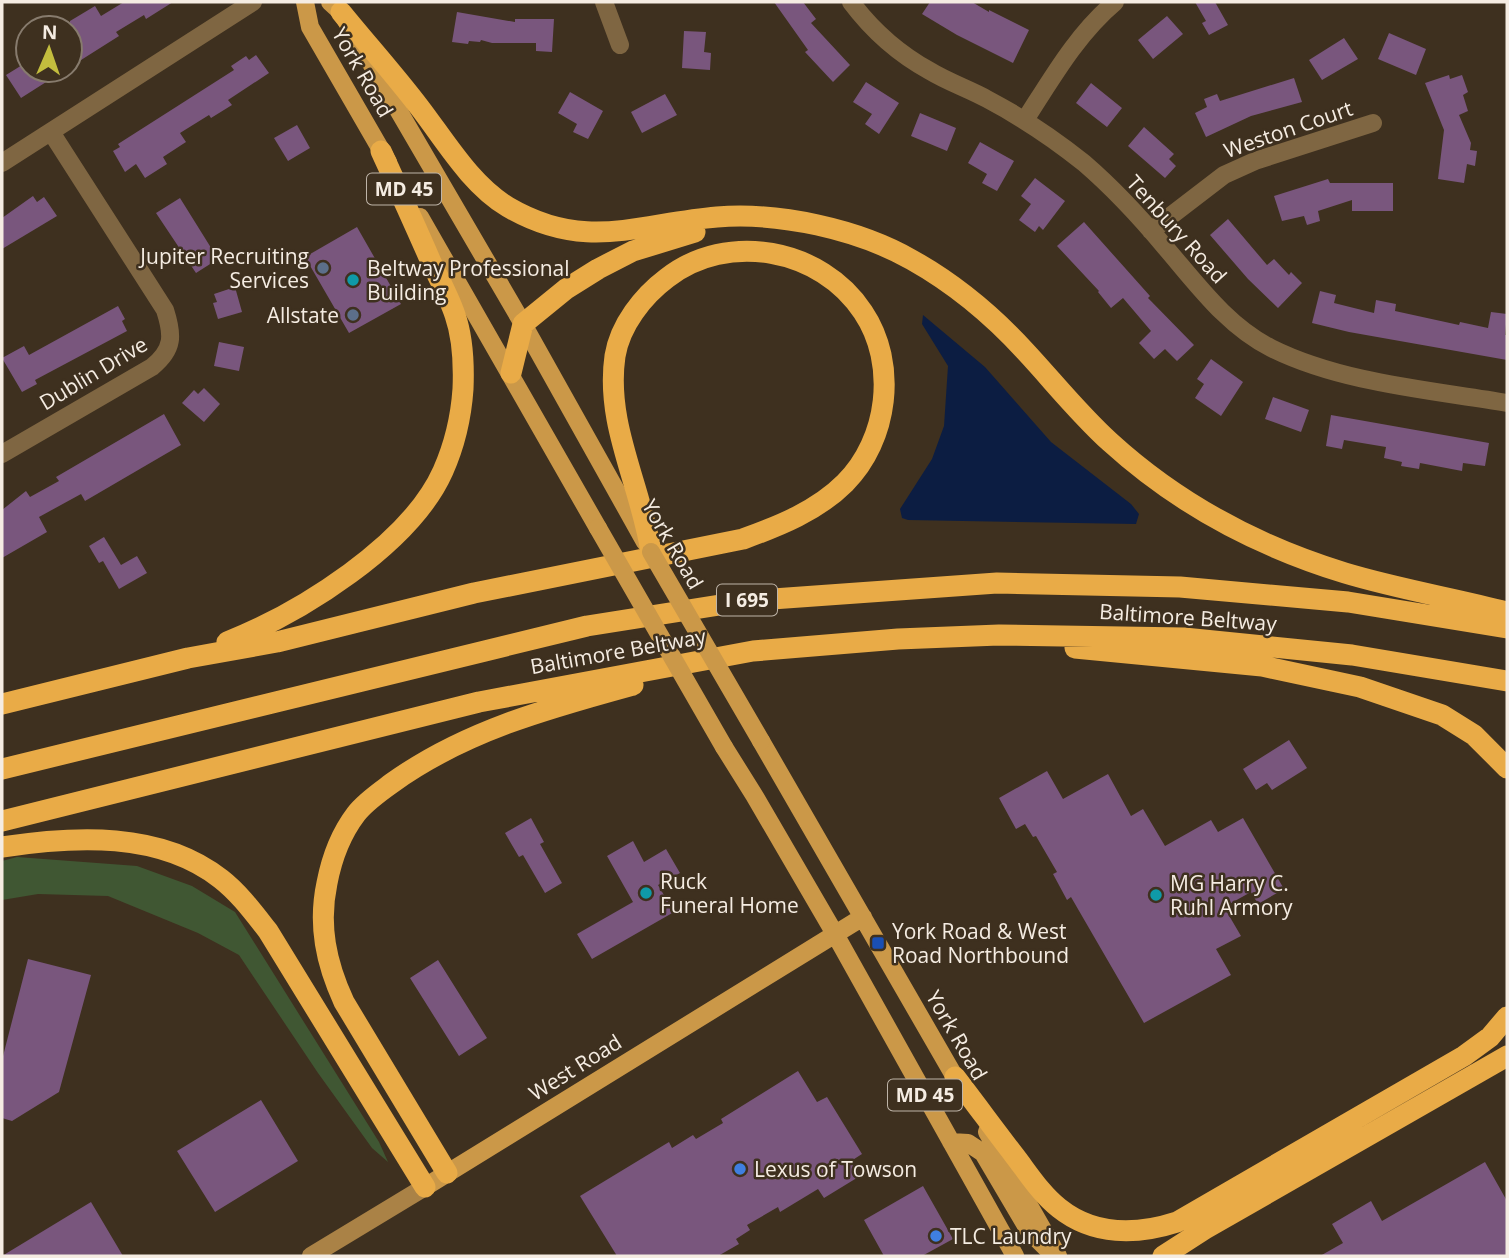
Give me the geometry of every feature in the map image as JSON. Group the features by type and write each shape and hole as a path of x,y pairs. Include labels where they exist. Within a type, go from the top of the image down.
{"highway":[{"path":"335,7 471,173 504,205 529,218 585,233 610,233 720,217 783,220 836,229 870,239 911,259 950,284 1024,350 1108,440 1147,474 1223,524 1277,549 1345,573 1507,612"},
{"path":"188,658 256,631 296,610 371,556 425,501 442,473 455,441 463,379 456,316 381,151"},
{"path":"511,373 523,324 566,289 598,269 633,251 675,237 721,225 783,220"},
{"path":"2,704 188,658 277,642 474,593 743,539 779,526 814,508 844,484 864,461 883,409 884,386 883,361 864,312 846,291 821,271 779,254 754,251 722,252 701,258 676,271 640,303 624,328 616,352 612,381 615,415 640,523 651,552"},
{"name":"Baltimore Beltway","path":"2,769 587,626 744,601 997,583 1168,587 1348,602 1507,628"},
{"name":"Baltimore Beltway","path":"2,821 480,702 753,651 898,639 999,635 1184,638 1352,655 1507,681"},
{"path":"898,639 1095,649 1262,666 1307,675 1360,688 1442,715 1474,735 1507,768"},
{"path":"447,1173 344,1002 332,977 325,950 323,921 325,893 339,841 357,812 382,791 418,765 457,743 556,706 753,651"},
{"path":"2,847 57,841 132,842 170,851 197,863 221,879 268,930 425,1187"},
{"path":"955,1077 1040,1190 1059,1208 1076,1219 1096,1226 1133,1232 1154,1229 1189,1215 1464,1056 1490,1037 1507,1017"},
{"path":"1163,1256 1205,1229 1507,1056"}],"main road":[{"name":"York Road","path":"305,2 310,27 724,747 835,934 1015,1256"},
{"name":"York Road","path":"335,7 640,523"},
{"name":"York Road","path":"651,552 1057,1256"},
{"name":"West Road","path":"425,1187 863,916"},
{"path":"951,1142 968,1143 983,1153 1029,1231 1057,1256"}],"street":[{"path":"2,163 253,2"},
{"path":"604,2 620,45"},
{"name":"Tenbury Road","path":"851,2 866,22 895,48 929,71 1025,120 1082,162 1151,230 1216,306 1244,331 1269,347 1304,363 1344,375 1507,403"},
{"path":"1025,120 1073,46 1115,2"},
{"name":"Weston Court","path":"1151,230 1224,175 1255,161 1373,123"},
{"name":"Dublin Drive","path":"2,454 152,367 164,357 171,335 165,310 51,132"},
{"name":"West Road","path":"311,1256 425,1187"}],"green space":[{"path":"17,857 137,866 192,886 235,912 379,1142 388,1162 372,1148 318,1073 239,955 198,933 108,896 38,894 2,900 2,861"}],"water":[{"path":"923,315 985,367 1051,442 1131,504 1139,514 1136,524 902,518 900,509 932,459 944,426 948,366 922,324"}],"building":[{"path":"124,2 173,2 146,19 144,15 116,32 119,36 84,58 84,14 82,14 95,6 101,16"},
{"path":"774,2 803,2 816,19 811,23 850,65 833,82 805,52 808,50"},
{"path":"930,2 972,2 1029,30 1013,63 922,14"},
{"path":"1195,2 1215,2 1228,25 1209,35 1202,23 1206,21"},
{"path":"457,12 515,22 515,19 554,19 552,52 536,51 536,43 492,43 481,40 469,41 468,44 452,42"},
{"path":"1167,16 1183,34 1153,59 1138,40"},
{"path":"684,31 706,32 704,52 711,53 710,70 682,68"},
{"path":"1389,33 1426,49 1416,75 1378,59"},
{"path":"1344,38 1358,59 1322,80 1309,60"},
{"path":"256,55 269,73 228,100 232,105 180,133 186,142 163,157 167,164 145,178 136,164 125,172 113,151 120,147 118,144 234,70 231,66 246,56 249,60"},
{"path":"14,70 14,84 43,84 21,98 6,75"},
{"path":"1449,75 1450,79 1462,75 1468,92 1463,95 1468,111 1459,115 1471,143 1470,150 1477,151 1475,166 1467,164 1464,183 1438,179 1444,130 1425,83"},
{"path":"1294,78 1302,102 1251,116 1206,137 1195,113 1207,107 1204,99 1217,94 1220,101"},
{"path":"866,82 899,103 879,134 865,124 872,114 853,102"},
{"path":"1091,83 1122,108 1107,127 1076,103"},
{"path":"570,92 603,111 588,139 573,132 577,124 558,113"},
{"path":"665,94 677,115 642,133 631,112"},
{"path":"920,113 956,128 947,151 911,136"},
{"path":"297,125 310,148 288,161 274,138"},
{"path":"1144,127 1174,154 1169,159 1176,166 1165,178 1128,146"},
{"path":"980,142 1014,161 997,191 982,183 987,174 968,163"},
{"path":"1035,178 1065,201 1043,230 1039,226 1035,232 1019,220 1031,204 1021,196"},
{"path":"1328,179 1330,183 1393,183 1393,211 1352,211 1352,200 1318,211 1320,221 1307,225 1304,216 1282,221 1274,196"},
{"path":"33,196 37,202 44,197 57,216 2,249 2,218"},
{"path":"180,198 218,259 196,273 156,213"},
{"path":"1228,219 1267,265 1274,259 1289,275 1291,272 1302,283 1278,308 1248,279 1210,235"},
{"path":"1084,222 1150,296 1148,298 1194,345 1177,361 1165,349 1154,359 1139,343 1151,331 1123,298 1111,308 1099,291 1057,246"},
{"name":"Beltway Professional Building","path":"357,227 401,304 349,333 305,257"},
{"path":"235,287 242,312 218,319 213,303 217,302 214,294"},
{"path":"1320,291 1336,295 1334,303 1374,313 1376,300 1396,304 1395,311 1459,325 1460,322 1488,328 1491,312 1507,314 1507,360 1312,323"},
{"path":"118,306 125,319 122,321 127,331 35,380 37,384 22,392 2,358 24,346 29,355"},
{"path":"219,342 244,347 239,371 214,366"},
{"path":"1211,359 1243,382 1221,416 1195,398 1204,384 1197,379"},
{"path":"204,388 220,404 204,422 182,403 194,390 198,394"},
{"path":"1273,397 1309,410 1301,432 1265,419"},
{"path":"164,414 181,445 85,501 81,494 39,517 47,532 2,558 2,510 26,491 30,497 59,481 56,477"},
{"path":"1331,415 1489,443 1485,466 1463,463 1462,471 1420,463 1419,469 1401,466 1402,462 1384,458 1386,447 1344,440 1342,449 1326,446"},
{"path":"104,537 121,565 137,556 147,573 119,589 103,561 99,563 89,546"},
{"path":"1289,740 1307,768 1272,790 1267,783 1256,790 1243,769"},
{"name":"MG Harry C. Ruhl Armory","path":"1047,771 1063,799 1108,774 1131,816 1143,809 1165,846 1211,820 1218,832 1243,818 1284,889 1258,904 1251,892 1224,907 1241,936 1216,949 1231,975 1144,1023 1071,897 1067,900 1053,874 1057,872 1036,836 1033,837 1025,824 1016,829 999,798"},
{"path":"531,818 544,842 540,844 562,883 545,893 523,855 519,857 505,833"},
{"name":"Ruck Funeral Home","path":"633,841 644,862 666,849 680,873 658,885 674,912 592,959 577,934 633,902 607,856"},
{"path":"28,959 91,975 59,1092 12,1121 2,1118 2,1060"},
{"path":"438,960 487,1038 459,1056 410,978"},
{"name":"Lexus of Towson","path":"798,1071 817,1102 827,1097 862,1154 851,1161 860,1176 824,1198 818,1189 780,1212 778,1207 747,1225 750,1230 736,1239 739,1244 718,1256 617,1256 580,1196 669,1142 672,1148 693,1135 696,1139 723,1123 721,1119"},
{"path":"261,1100 298,1161 215,1212 177,1151"},
{"path":"1485,1162 1507,1201 1507,1256 1320,1256 1343,1243 1332,1224 1371,1201 1382,1221"},
{"path":"923,1186 953,1239 922,1256 884,1256 864,1220"},
{"path":"91,1202 123,1256 2,1256"}],"place":[{"name":"Jupiter Recruiting Services","path":"323,268"},
{"name":"Beltway Professional Building","path":"353,280"},
{"name":"Allstate","path":"353,315"},
{"name":"Ruck Funeral Home","path":"646,893"},
{"name":"MG Harry C. Ruhl Armory","path":"1156,895"},
{"name":"York Road & West Road Northbound","path":"878,943"},
{"name":"Lexus of Towson","path":"740,1169"},
{"name":"TLC Laundry","path":"936,1236"}]}
